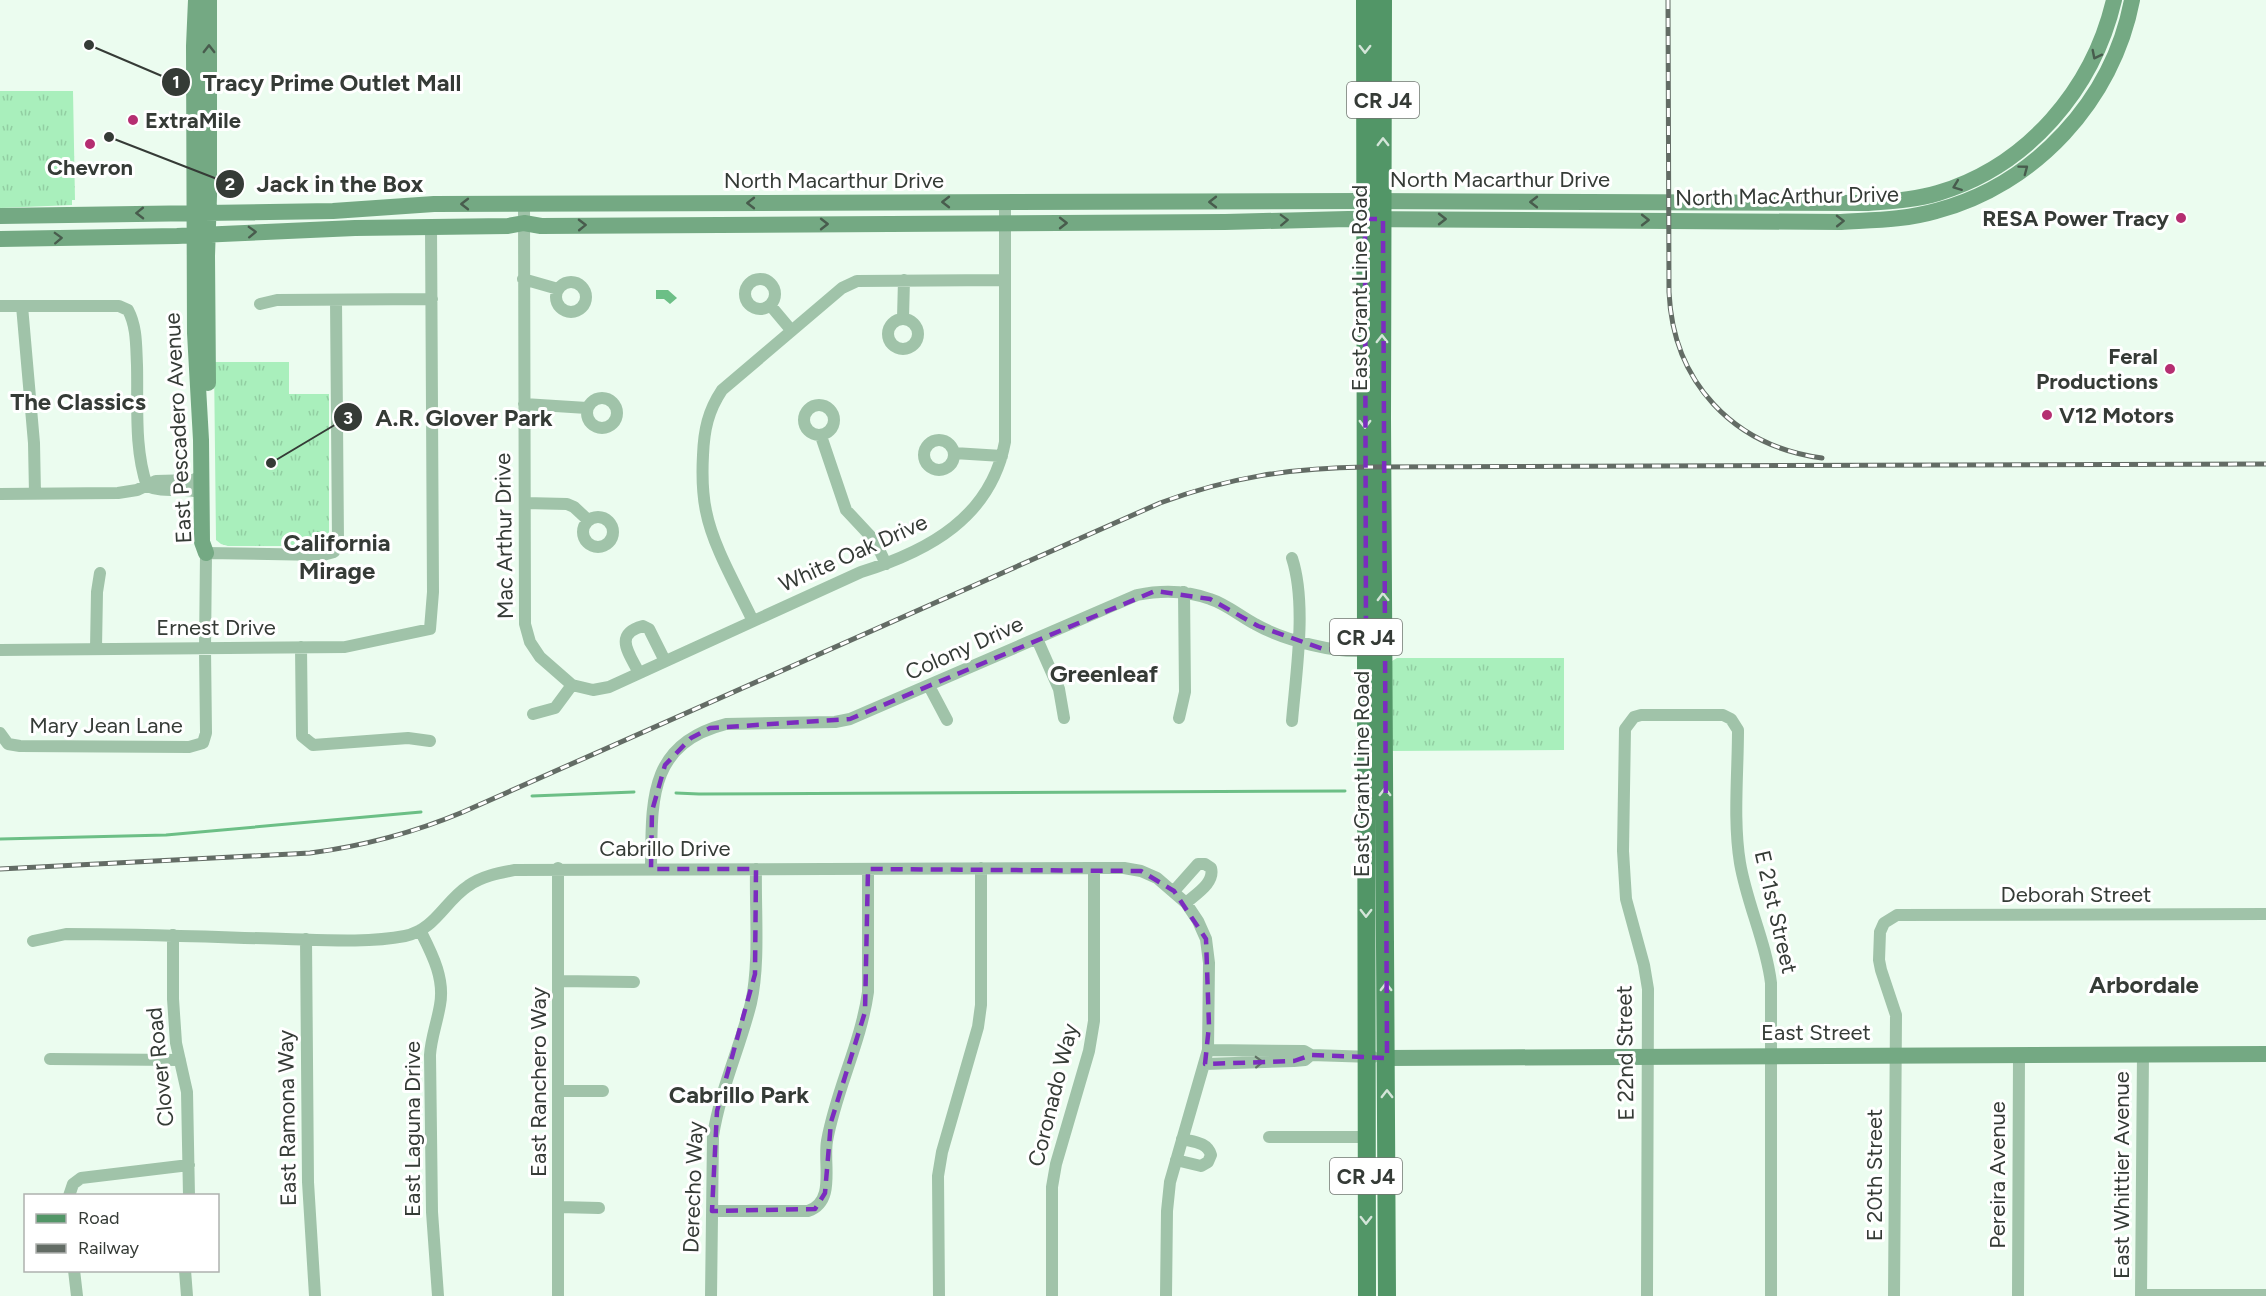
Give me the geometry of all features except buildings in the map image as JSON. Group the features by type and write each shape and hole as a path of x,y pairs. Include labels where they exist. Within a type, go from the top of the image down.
{"main road":[{"name":"East Pescadero Avenue","path":"196,0 201,234 208,362 212,542 206,553"},
{"name":"East Pescadero Avenue","path":"201,212 209,0"},
{"name":"East Grant Line Road","path":"1365,0 1374,210 1384,648 1387,1296"},
{"name":"East Grant Line Road","path":"1367,1296 1366,651 1374,210 1383,0"},
{"name":"North MacArthur Drive","path":"1668,202 1866,203 1901,200 1937,193 1970,181 2019,151 2062,110 2078,88 2098,51 2114,0"},
{"name":"North MacArthur Drive","path":"1587,220 1840,222 1894,219 1934,212 1957,205 1988,192 2013,176 2067,131 2089,104 2103,81 2118,50 2132,0"},
{"name":"North Macarthur Drive","path":"0,216 333,211 434,204 1005,202 1374,210 1587,220"},
{"name":"North Macarthur Drive","path":"0,239 431,226 508,226 524,223 541,226 1005,223 1668,202"},
{"name":"East Pescadero Avenue","path":"201,234 195,333 202,542 206,553"},
{"name":"East Street","path":"1387,1058 1647,1055 2266,1054"}],"street":[{"name":"White Oak Drive","path":"572,685 593,690 609,687 861,572 886,564 938,538 958,525 976,506 992,484 1005,442 1005,202"},
{"name":"Mac Arthur Drive","path":"524,204 525,624 530,642 540,657 572,685"},
{"path":"260,304 278,300 432,299 431,226"},
{"path":"524,279 558,289"},
{"path":"903,318 904,280"},
{"path":"753,621 714,538 706,512 702,485 706,420 713,403 722,390 842,288 857,281 1004,280"},
{"name":"Ernest Drive","path":"0,650 345,647 430,629 433,592 432,299"},
{"path":"205,649 206,553 323,555 334,552 338,541 336,300"},
{"path":"770,305 791,330"},
{"path":"0,306 119,306 128,310 136,331 139,452 142,473 147,486 157,490 193,490 201,493"},
{"path":"22,306 34,443 35,494"},
{"path":"524,404 587,408"},
{"path":"821,436 846,510 875,541 886,564"},
{"path":"954,453 1002,456"},
{"path":"0,494 118,493 137,490 156,481 193,480 201,476"},
{"path":"525,503 567,504 574,507 588,520"},
{"path":"1292,558 1298,577 1298,640 1292,722"},
{"path":"96,648 100,573"},
{"name":"Colony Drive","path":"651,869 652,811 656,785 670,758 691,738 710,728 726,724 835,722 850,719 1137,595 1155,591 1184,592 1210,599 1258,626 1323,649 1366,651 1384,648"},
{"path":"1179,718 1185,692 1184,592"},
{"path":"639,673 626,648 627,634 633,629 643,626 649,629 665,661"},
{"path":"1037,639 1059,689 1064,718"},
{"path":"301,647 302,735 313,745 408,738 430,741"},
{"name":"Mary Jean Lane","path":"0,733 8,744 20,746 189,747 203,743 206,733 205,649"},
{"path":"533,714 555,708 572,685"},
{"path":"928,686 947,720"},
{"name":"E 21st Street","path":"1625,740 1625,729 1628,722 1641,715 1723,715 1731,719 1738,730 1740,863 1750,904 1769,963 1772,983 1771,1296"},
{"name":"E 22nd Street","path":"1625,740 1623,851 1626,899 1644,965 1648,989 1647,1296"},
{"path":"1174,891 1198,864 1206,864 1211,868 1213,875 1210,881 1186,903"},
{"name":"Cabrillo Drive","path":"33,941 66,934 306,939 407,936 438,918 466,887 493,874 515,870 558,868 1124,868 1141,871 1157,878 1186,903 1206,939 1209,963 1208,1050 1170,1182 1167,1211 1166,1296"},
{"name":"East Ranchero Way","path":"558,868 558,1296"},
{"path":"939,1296 939,1168 946,1134 978,1027 981,1005 981,868"},
{"name":"Coronado Way","path":"1052,1296 1052,1186 1056,1164 1089,1051 1094,1021 1094,868"},
{"name":"Derecho Way","path":"711,1296 713,1136 717,1111 751,1002 755,974 756,869"},
{"path":"712,1211 808,1211 822,1203 825,1193 827,1144 831,1122 866,1012 868,869"},
{"name":"Deborah Street","path":"1887,920 1898,915 2266,914"},
{"name":"E 20th Street","path":"1887,920 1880,932 1880,960 1881,970 1896,1015 1894,1296"},
{"name":"East Laguna Drive","path":"420,930 433,954 440,975 442,991 430,1055 430,1158 438,1296"},
{"name":"Clover Road","path":"173,935 176,1043 188,1092 189,1194"},
{"name":"East Ramona Way","path":"306,939 308,1182 315,1296"},
{"path":"558,981 634,982"},
{"path":"1204,1064 1294,1061 1305,1060 1311,1055 1304,1051 1208,1050"},
{"name":"East Whittier Avenue","path":"2141,1295 2143,1053"},
{"name":"Pereira Avenue","path":"2018,1296 2019,1054"},
{"name":"East Street","path":"1311,1055 1387,1058"},
{"path":"50,1059 180,1060"},
{"path":"559,1091 603,1091"},
{"path":"1269,1137 1366,1137"},
{"path":"1176,1160 1201,1166 1208,1162 1211,1155 1204,1145 1182,1139"},
{"path":"70,1194 73,1184 81,1178 189,1165"},
{"path":"559,1207 599,1208"},
{"path":"74,1272 76,1296"},
{"path":"184,1272 187,1296"},
{"path":"2141,1295 2266,1295"}],"highlighted area":[{"path":"1365,219 1383,219 1387,1058 1311,1055 1294,1061 1205,1064 1209,1026 1206,939 1174,891 1141,871 868,869 865,1012 831,1122 825,1193 815,1209 712,1211 717,1111 755,974 756,869 651,869 652,811 665,765 691,738 710,728 850,719 1155,591 1210,599 1258,626 1323,649 1366,651"}],"green space":[{"path":"0,91 73,91 75,200 72,200 72,205 0,208"},
{"path":"214,362 289,362 289,394 329,394 329,533 323,543 316,546 228,546 216,540"},
{"path":"257,449 277,449 277,472 257,472"},
{"path":"1397,658 1564,658 1564,750 1392,751 1392,661"}],"shaded area":[{"path":"656,290 668,290 677,298 670,304 664,299 656,299"}],"waterway":[{"path":"676,793 1345,791"},
{"path":"532,796 634,792"},
{"path":"0,839 166,835 421,812"}],"railway":[{"path":"1668,0 1669,292 1673,324 1682,354 1696,381 1714,404 1736,424 1761,440 1790,451 1822,458"},
{"path":"0,869 310,853 349,847 407,832 463,812 1160,503 1236,480 1312,469 1365,467 2266,464"}],"place":[{"name":"Tracy Prime Outlet Mall","path":"89,45"},
{"name":"ExtraMile","path":"133,120"},
{"name":"Jack in the Box","path":"109,137"},
{"name":"Chevron","path":"90,144"},
{"name":"RESA Power Tracy","path":"2181,218"},
{"name":"Feral Productions","path":"2170,369"},
{"name":"V12 Motors","path":"2047,415"},
{"name":"A.R. Glover Park","path":"271,463"}],"district":[{"name":"The Classics","path":"78,401"},
{"name":"California Mirage","path":"337,556"},
{"name":"Greenleaf","path":"1104,673"},
{"name":"Arbordale","path":"2144,984"},
{"name":"Cabrillo Park","path":"739,1094"}]}
